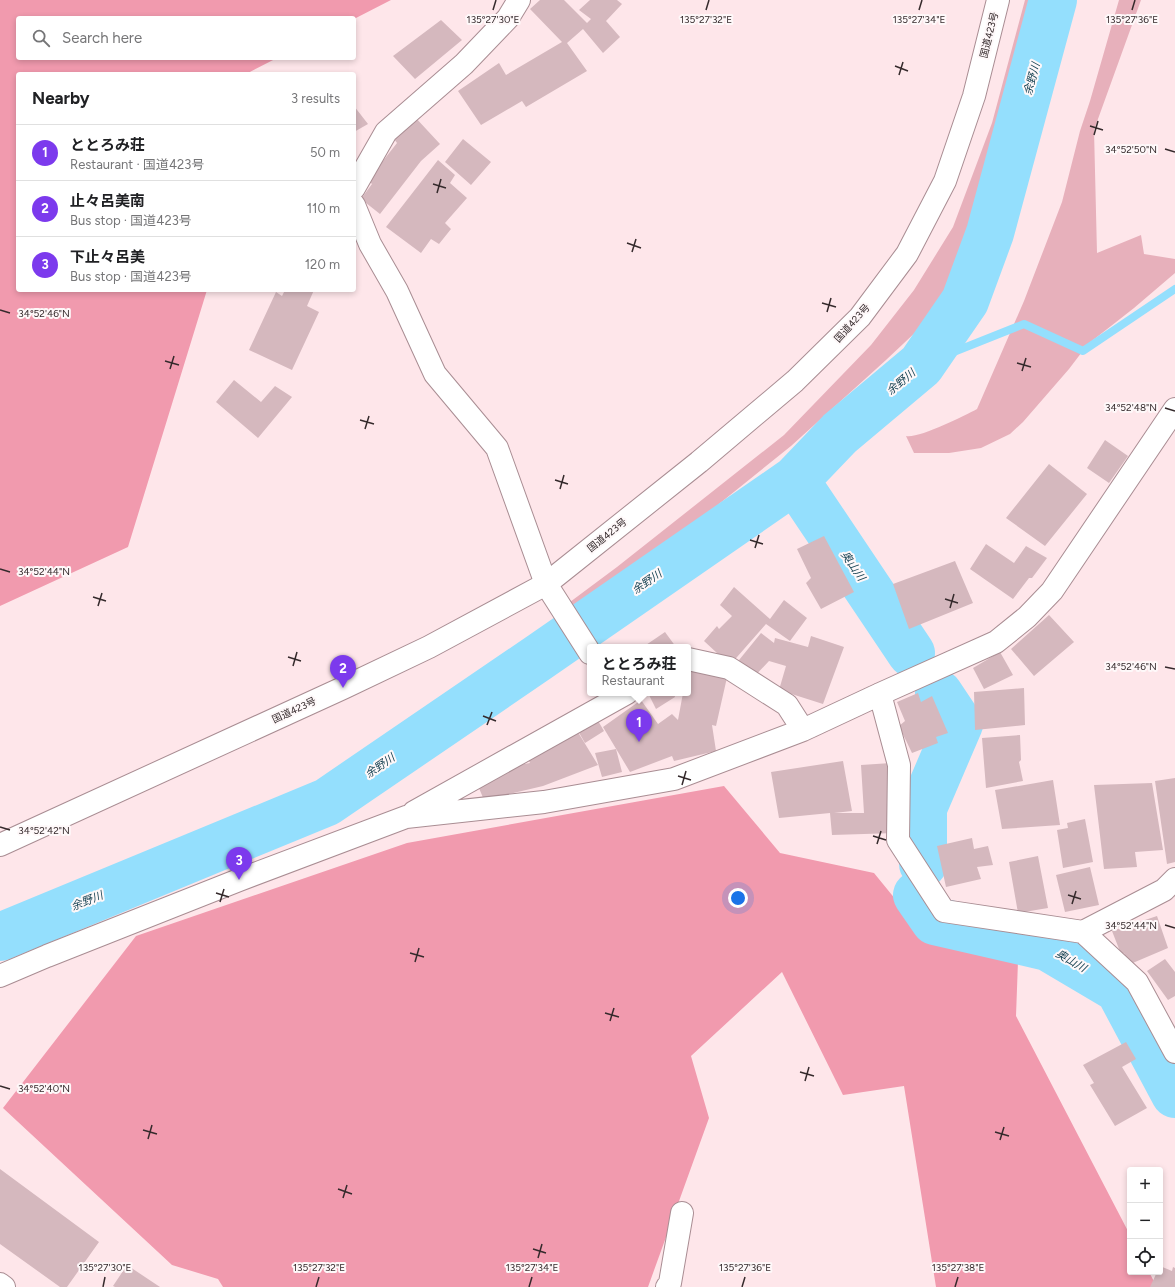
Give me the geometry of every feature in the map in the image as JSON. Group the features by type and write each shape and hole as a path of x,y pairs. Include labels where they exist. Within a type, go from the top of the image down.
{"main road":[{"path":"356,184 386,132 464,64 508,18 519,0"},
{"name":"国道423号","path":"0,845 407,658 546,584 698,462 795,381 860,317 907,254 945,181 974,96 998,0"},
{"path":"356,210 370,244 397,291 435,374 497,448 546,584 587,648"},
{"path":"406,817 544,802 674,779 802,730 996,642 1027,617 1052,591 1174,405"},
{"path":"691,660 729,668 787,705 802,730"},
{"path":"880,694 899,765 898,840 944,911 1083,932 1137,982 1175,1052"},
{"path":"0,976 239,880 406,817 618,696"},
{"path":"1083,932 1164,890 1175,879"},
{"path":"667,1287 670,1283 682,1213"},
{"path":"0,1284 4,1287"}],"shaded area":[{"path":"0,0 391,0 356,18 356,16 16,16 16,60 273,60 250,72 16,72 16,292 206,292 128,547 0,606"},
{"path":"1025,0 1043,0 1035,35 996,166 959,277 920,328 886,360 791,446 709,512 610,604 582,623 570,602 617,567 784,435 871,345 914,290 953,227 992,123"},
{"path":"1119,0 1141,0 1094,130 1097,253 1141,235 1144,254 1175,259 1175,273 1088,344 1069,369 1023,422 1010,434 981,448 949,453 914,453 906,436 912,436 930,431 977,409 1024,301 1062,202 1080,131"},
{"path":"724,786 780,853 874,873 927,938 1018,961 1016,1016 1127,1229 1127,1275 1151,1275 1157,1287 936,1287 904,1086 843,1095 782,972 691,1056 709,1118 648,1287 223,1287 218,1279 172,1265 3,1108 136,936 407,843"}],"building":[{"path":"540,0 564,0 587,23 591,19 579,10 590,0 617,0 622,4 606,21 620,37 603,53 583,29 567,43 587,71 526,107 522,101 481,125 458,91 499,63 506,75 562,42 530,9"},
{"path":"441,20 462,40 415,79 393,56"},
{"path":"356,109 368,124 356,131"},
{"path":"414,116 440,144 421,161 380,214 361,199 372,184 368,180 397,143 392,136"},
{"path":"463,139 491,162 471,185 445,162"},
{"path":"438,160 455,175 450,183 467,198 445,223 451,229 439,244 431,239 421,253 386,227"},
{"path":"276,292 282,296 284,292 313,292 307,306 319,312 292,370 249,350"},
{"path":"234,380 261,402 275,386 292,397 258,438 216,402"},
{"path":"1105,440 1128,456 1109,483 1087,468"},
{"path":"1049,464 1087,494 1045,546 1006,518"},
{"path":"824,536 854,592 821,609 806,583 811,578 797,549"},
{"path":"986,544 1014,563 1026,546 1047,558 1032,578 1029,578 1013,599 970,569"},
{"path":"955,561 973,603 909,629 893,584"},
{"path":"734,587 770,619 784,600 807,618 790,641 766,624 730,665 704,641 717,626 719,629 732,616 720,605"},
{"path":"1049,615 1074,642 1034,676 1011,649"},
{"path":"665,632 674,644 647,644"},
{"path":"761,633 774,643 775,638 808,647 811,636 844,647 823,704 779,690 786,666 769,661 751,680 735,665"},
{"path":"1000,652 1013,675 984,689 973,668"},
{"path":"691,669 728,673 716,726 712,725 716,751 674,761 672,756 630,772 603,727 641,700 658,724 672,714 678,720 682,696 691,696"},
{"path":"1024,688 1025,725 975,730 974,692"},
{"path":"918,693 921,702 932,696 948,733 936,737 938,743 912,753 899,726 905,721 897,702"},
{"path":"650,696 675,696 675,697 656,709"},
{"path":"594,714 604,731 585,743 574,724"},
{"path":"576,729 598,765 543,786 484,800 476,781 502,768 530,763 525,753"},
{"path":"1020,735 1021,760 1019,762 1023,781 986,788 982,738"},
{"path":"616,749 622,772 602,777 595,753"},
{"path":"843,761 852,811 834,813 864,813 861,765 891,763 896,833 832,835 830,813 779,818 771,772"},
{"path":"1175,778 1175,862 1167,864 1155,781"},
{"path":"1053,780 1060,825 1002,829 995,790"},
{"path":"1152,783 1163,850 1135,852 1137,867 1104,869 1094,785"},
{"path":"1085,819 1093,862 1063,868 1057,830 1068,828 1067,823"},
{"path":"972,838 974,849 988,846 993,865 977,867 981,879 946,887 937,846"},
{"path":"1038,856 1048,908 1018,913 1009,862"},
{"path":"1090,867 1099,905 1065,912 1056,875"},
{"path":"1157,916 1168,948 1128,965 1124,953 1121,954 1112,931"},
{"path":"1165,959 1175,972 1175,996 1168,1000 1147,971"},
{"path":"1126,1042 1136,1059 1122,1067 1147,1108 1115,1126 1090,1085 1094,1083 1083,1065"},
{"path":"0,1169 99,1242 67,1287 60,1287 0,1244"},
{"path":"127,1265 160,1287 113,1286"},
{"path":"1163,1267 1172,1271 1173,1267 1175,1268 1175,1287 1150,1287 1156,1275 1163,1275"}],"waterway":[{"name":"余野川","path":"0,937 327,802 795,480 840,433 921,365 965,301 990,233 1053,0"},
{"path":"921,365 1024,324 1083,351 1175,289"},
{"name":"奥山川","path":"795,480 911,653"},
{"name":"奥山川","path":"923,864 923,808 959,724 939,694"},
{"name":"奥山川","path":"917,895 935,921 1048,947 1119,989 1175,1094"}],"place":[{"name":"止々呂美南","path":"343,688"},
{"name":"ととろみ荘","path":"639,742"},
{"name":"下止々呂美","path":"239,880"}]}
